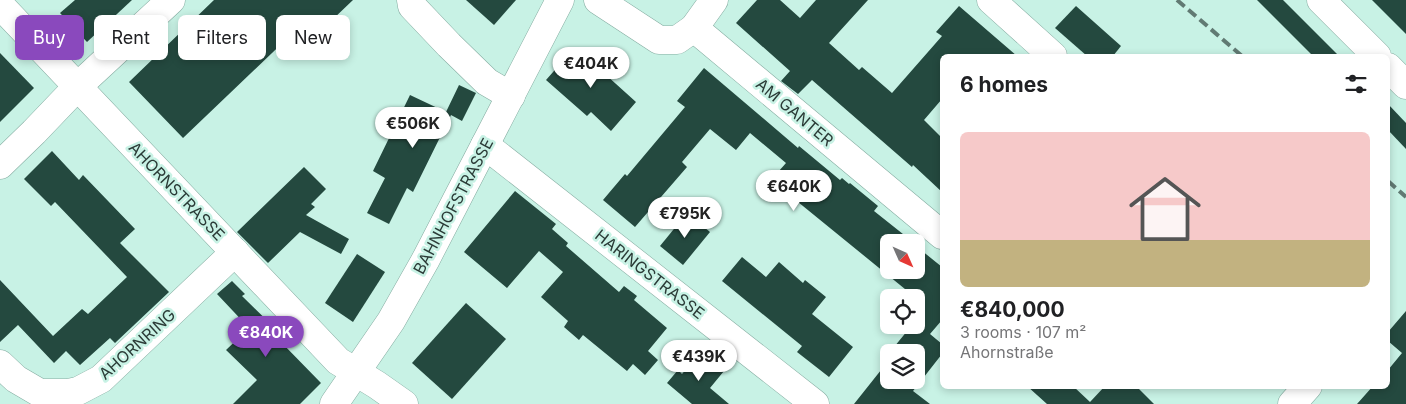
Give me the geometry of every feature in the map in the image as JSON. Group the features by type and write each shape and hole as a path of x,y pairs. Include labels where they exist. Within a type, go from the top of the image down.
{"street":[{"path":"0,165 77,87 171,0"},
{"path":"411,0 412,6 487,82 510,96"},
{"name":"BAHNHOFSTRASSE","path":"334,404 391,321 426,260 560,0"},
{"path":"598,0 659,40 677,40 694,28 714,0"},
{"path":"991,0 1051,54"},
{"path":"1321,0 1375,54"},
{"name":"AHORNSTRASSE","path":"0,5 338,361 404,404"},
{"name":"AM GANTER","path":"694,28 940,233"},
{"path":"1390,68 1406,85"},
{"name":"HARINGSTRASSE","path":"485,146 815,404"},
{"name":"AHORNRING","path":"0,364 16,379 40,393 78,391 101,379 235,252"},
{"path":"1292,404 1305,389"}],"building":[{"path":"75,0 132,0 116,15 94,15 94,35 87,42 84,39 84,15 62,15 60,13"},
{"path":"214,0 353,0 337,15 276,15 276,49 266,59 266,15 198,15"},
{"path":"466,0 516,0 494,25"},
{"path":"757,0 780,0 800,18 816,0 868,0 829,43 859,70 862,67 892,93 942,36 936,32 959,6 1015,54 940,54 940,101 924,120 940,136 940,190 812,80 798,94 781,81 790,71 736,23"},
{"path":"1257,0 1283,0 1337,54 1311,54"},
{"path":"1372,0 1406,0 1406,34"},
{"path":"1076,6 1121,46 1115,54 1085,54 1055,28"},
{"path":"178,35 178,60 265,60 183,138 129,82 152,60 168,60 168,44"},
{"path":"575,47 636,102 611,131 591,112 587,116 546,80"},
{"path":"0,53 34,88 0,122"},
{"path":"704,68 798,148 799,146 840,180 842,178 850,183 878,206 874,211 903,234 880,234 880,269 771,180 786,163 750,133 736,150 710,129 682,162 687,167 635,227 603,200 625,174 627,176 685,107 677,101"},
{"path":"459,85 476,93 462,121 451,115 413,192 407,188 389,224 367,213 385,178 373,171 410,95 446,112"},
{"path":"1390,106 1406,123 1406,149 1390,132"},
{"path":"52,151 79,180 83,175 135,229 120,243 169,292 115,343 110,338 80,365 66,351 54,363 18,325 0,342 0,280 53,336 82,309 88,314 127,277 55,202 51,206 24,179"},
{"path":"304,167 326,189 311,204 315,207 306,215 349,239 341,254 300,232 268,263 237,232"},
{"path":"515,191 556,224 552,229 568,243 566,246 619,292 624,286 637,296 634,300 667,328 648,351 658,360 645,375 633,364 627,371 583,335 579,340 564,327 568,321 541,297 563,272 539,251 507,288 464,252"},
{"path":"687,213 710,232 683,265 660,246"},
{"path":"925,253 940,265 940,322 930,334 940,342 940,357 925,376 925,344 897,344 905,334 925,334 925,289 905,289 893,279 925,279"},
{"path":"357,254 385,272 353,322 325,303"},
{"path":"742,257 766,277 779,262 803,283 805,280 826,297 812,314 853,347 829,377 797,352 802,346 722,281"},
{"path":"232,281 245,294 242,296 284,337 280,341 321,383 300,404 233,404 257,380 226,350 249,328 217,294"},
{"path":"466,303 506,339 452,399 412,363"},
{"path":"1406,311 1406,404 1357,404 1370,389 1390,389 1390,368 1402,353 1390,343 1390,330"},
{"path":"701,352 724,371 710,388 729,404 692,404 667,383 678,370 682,374"},
{"path":"880,371 880,389 915,389 913,391 930,404 854,404"},
{"path":"1030,389 1076,389 1090,402 1102,389 1139,389 1154,404 1047,404"}],"railway":[{"path":"1177,0 1240,54"},
{"path":"1390,183 1406,197"}]}
